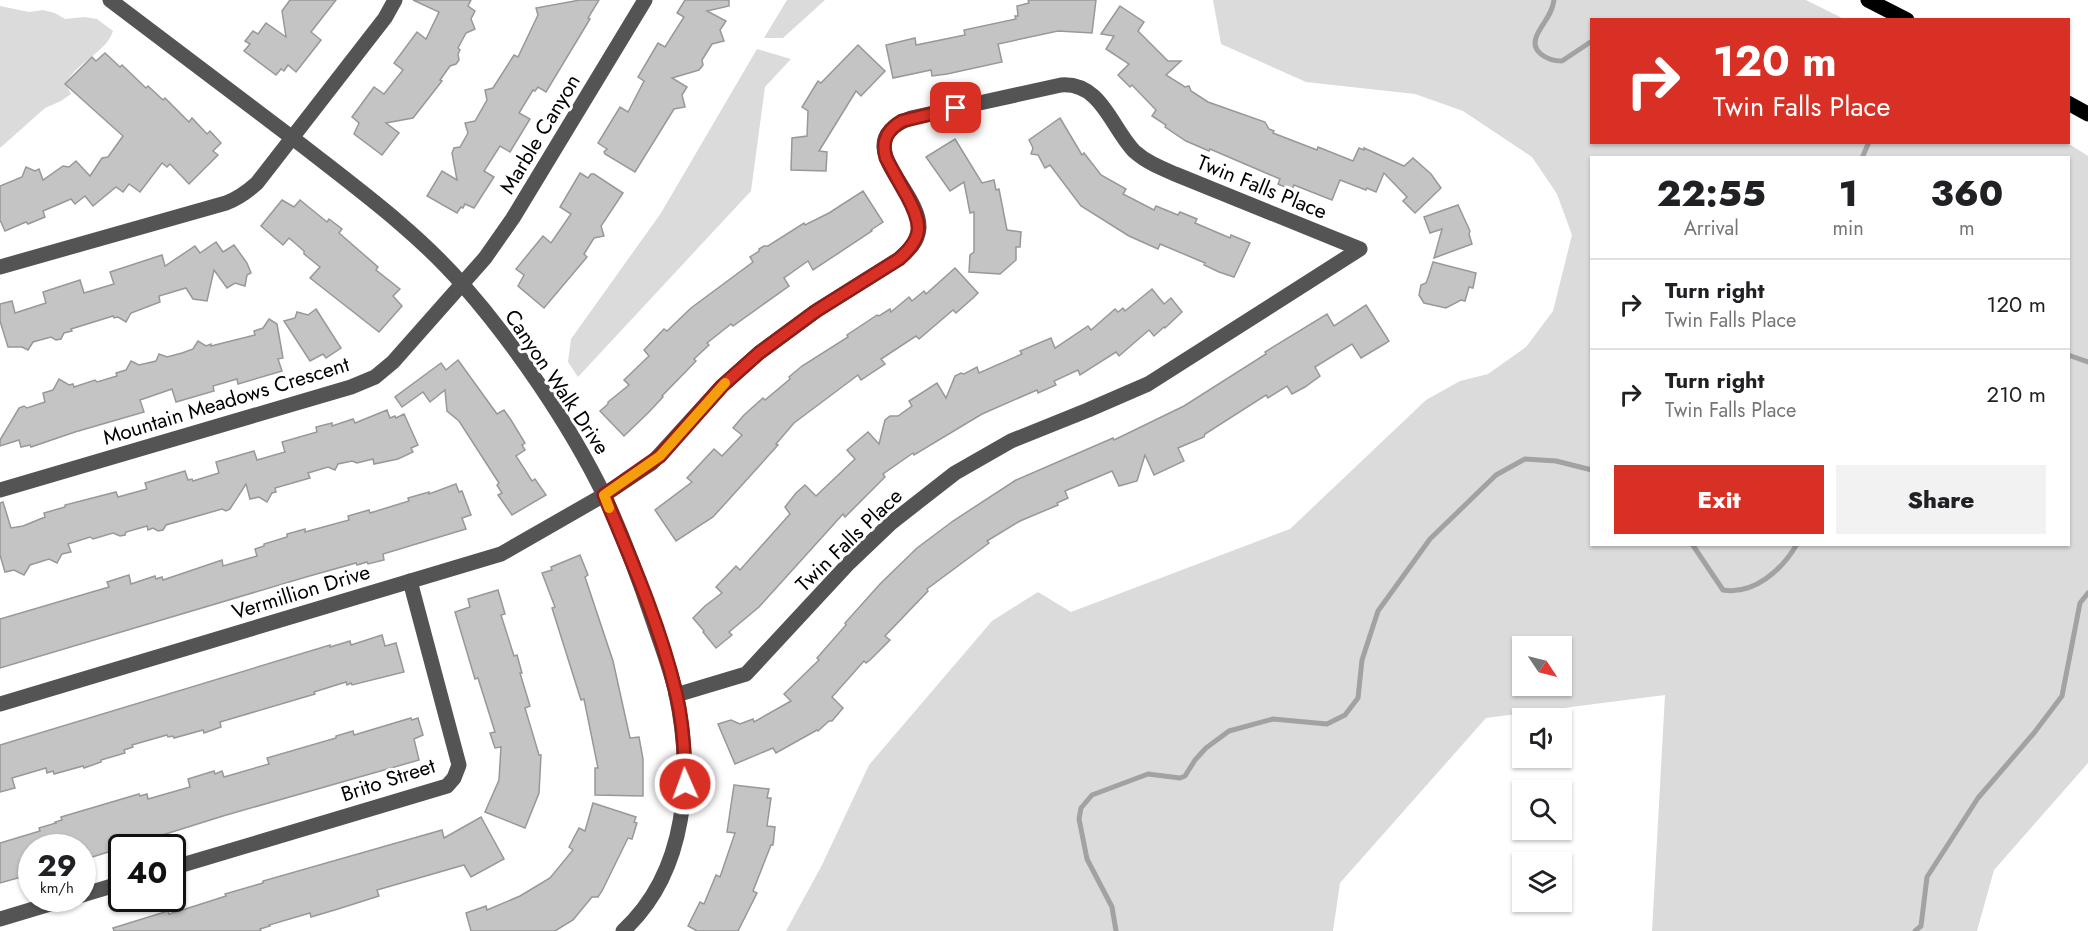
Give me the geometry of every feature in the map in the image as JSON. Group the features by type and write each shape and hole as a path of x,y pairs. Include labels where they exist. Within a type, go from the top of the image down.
{"main road":[{"path":"1868,0 1903,18"},
{"path":"2070,104 2088,114"}],"street":[{"name":"Canyon Walk Drive","path":"110,0 292,138 431,252 462,284 526,368 604,495 633,564 676,695 685,760 684,806 680,828 667,867 644,909 624,931"},
{"path":"0,267 238,198 257,183 385,18 394,0"},
{"name":"Marble Canyon","path":"462,284 481,263 513,218 645,0"},
{"name":"Twin Falls Place","path":"604,495 660,456 722,386 759,353 909,250 916,240 918,222 884,150 885,136 895,126 911,118 1062,85 1077,86 1091,92 1128,144 1145,159 1175,174 1360,249 1148,384 1011,441 955,473 891,523 849,563 746,674 676,695"},
{"name":"Mountain Meadows Crescent","path":"0,490 351,387 375,377 393,362 462,284"},
{"name":"Vermillion Drive","path":"0,704 501,554 604,495"},
{"name":"Brito Street","path":"186,864 447,786 454,778 459,765 410,581"},
{"path":"0,919 23,912"}],"shaded area":[{"path":"787,0 825,0 783,38 764,38"},
{"path":"1213,0 1806,0 1842,18 1590,18 1590,144 2069,144 2088,156 2088,763 1994,870 1977,931 1652,931 1665,695 1564,708 1512,708 1512,715 1486,718 1340,883 1333,931 786,931 822,865 869,765 992,621 1038,592 1071,612 1290,529 1426,400 1460,381 1488,374 1526,347 1553,311 1572,235 1557,194 1532,157 1463,111 1415,94 1306,82 1221,44"},
{"path":"0,6 29,12 43,10 65,19 84,17 97,19 113,31 104,45 71,76 66,84 71,94 45,108 0,148"},
{"path":"757,49 791,59 765,87 751,191 578,377 568,362 571,339 661,213"}],"building":[{"path":"290,0 336,0 311,32 321,40 296,72 288,65 284,71 281,69 276,75 244,51 250,44 245,41 253,31 258,34 266,23 286,37 282,11"},
{"path":"413,0 471,0 468,6 475,11 471,19 475,29 466,33 458,48 460,50 459,60 450,66 440,80 442,81 413,118 386,123 399,133 382,155 354,134 359,123 352,117 374,87 384,94 403,70 394,63 417,32 426,39 439,12"},
{"path":"580,0 599,0 546,92 538,87 535,91 533,90 519,113 530,119 510,152 500,146 484,171 494,177 474,208 465,204 457,213 427,196 442,171 457,180 452,153 454,148 460,147 468,133 465,123 475,121 487,100 485,90 493,88 514,55 518,57 538,15 536,8"},
{"path":"685,0 729,0 729,6 707,11 726,21 720,30 724,41 712,44 699,70 672,78 687,87 682,95 685,107 674,109 635,172 605,154 607,149 598,143 620,107 628,112 644,81 638,77 658,43 665,47 684,17 677,13"},
{"path":"1028,0 1096,0 1092,33 1058,31 998,44 1002,62 947,74 932,76 931,70 893,78 886,45 915,38 916,45 965,35 964,30 1016,19 1017,6 1029,3"},
{"path":"1120,6 1144,22 1138,31 1168,61 1181,61 1166,75 1185,87 1189,86 1191,91 1208,102 1265,122 1269,129 1274,131 1273,133 1353,161 1359,148 1364,150 1364,148 1404,166 1413,158 1431,174 1441,188 1415,213 1403,201 1407,197 1384,173 1376,192 1340,180 1332,200 1294,185 1292,190 1278,184 1280,179 1186,141 1152,116 1156,110 1132,85 1130,87 1118,75 1129,64 1106,49 1114,36 1101,34"},
{"path":"858,45 885,71 861,96 856,91 819,151 827,152 826,171 791,170 792,138 807,136 808,111 802,107 818,81 821,83"},
{"path":"105,53 120,67 122,65 146,88 148,86 163,100 165,98 189,122 192,118 207,134 210,131 221,143 213,151 218,155 189,184 170,164 167,167 162,163 140,192 129,184 123,192 116,187 93,206 85,196 75,204 71,199 43,211 45,217 5,231 0,220 0,186 22,177 26,167 35,171 39,169 43,180 63,166 69,167 76,161 90,176 102,158 108,157 123,136 65,84 92,57 96,61"},
{"path":"1060,118 1082,155 1084,153 1101,175 1126,189 1123,194 1154,210 1156,206 1178,215 1180,212 1197,219 1195,223 1230,238 1231,235 1250,243 1234,277 1160,244 1158,249 1129,236 1081,206 1050,165 1045,168 1038,155 1031,154 1033,148 1029,140"},
{"path":"955,139 982,183 994,180 996,190 999,189 1007,230 1021,232 1020,247 1016,247 1016,260 1000,274 969,272 970,255 974,252 974,212 970,213 964,182 950,191 926,157"},
{"path":"580,173 588,178 594,174 623,193 601,226 604,236 594,238 584,254 587,257 544,308 518,286 524,275 516,269 543,236 551,243 571,214 560,207"},
{"path":"863,191 883,222 813,270 808,261 784,278 789,286 733,326 731,324 707,343 709,345 694,359 696,361 624,436 600,411 629,385 624,380 649,356 644,350 664,329 667,331 691,308 753,262 750,257 759,249 768,246 804,223 805,225 829,213"},
{"path":"282,200 294,207 300,200 327,222 329,219 342,229 339,233 378,267 376,270 400,289 393,296 402,306 379,332 310,278 320,267 304,254 304,251 289,238 283,245 261,226"},
{"path":"1458,205 1470,231 1472,244 1434,258 1442,229 1430,233 1424,217"},
{"path":"216,242 223,252 234,245 247,263 251,273 247,275 245,286 235,283 227,288 214,270 207,301 193,299 186,288 159,296 160,302 131,313 126,322 113,316 71,329 72,331 64,333 61,339 56,340 51,337 33,342 28,350 22,347 8,347 0,321 0,304 12,301 15,313 46,303 43,292 80,280 84,293 114,284 110,272 162,255 165,266 195,246 200,253"},
{"path":"1433,262 1476,273 1473,288 1469,287 1465,301 1461,300 1446,308 1424,303 1419,295 1421,285 1426,283"},
{"path":"955,268 978,293 973,298 956,313 953,310 919,339 916,336 881,359 885,364 861,380 858,375 794,423 776,444 778,445 713,517 676,541 655,510 692,482 687,478 714,449 722,456 742,435 733,428 744,415 790,379 789,377 802,366 848,337 847,335 877,315 890,309 891,312 909,297 912,301 924,291 926,294"},
{"path":"1152,289 1164,304 1171,298 1182,312 1165,328 1154,336 1149,330 1119,356 1116,352 1080,375 1078,370 1054,381 1056,385 1038,393 1037,390 982,414 914,455 913,453 883,474 885,477 845,517 843,514 759,607 729,632 732,635 716,648 703,632 693,618 722,593 716,587 736,566 740,570 790,514 785,507 796,493 805,485 816,496 855,459 847,450 868,432 879,444 885,420 890,416 898,416 912,406 909,401 937,383 946,398 955,376 977,367 979,373 1022,354 1020,351 1051,338 1055,348 1088,326 1091,330 1115,309 1118,312 1123,308 1125,311"},
{"path":"1366,305 1389,341 1361,358 1352,344 1315,367 1320,376 1305,387 1292,394 1287,386 1268,398 1266,395 1205,434 1204,437 1178,448 1184,461 1154,475 1145,455 1137,481 1119,486 1112,471 1065,491 1068,498 1057,503 1058,505 1020,521 987,541 989,543 927,589 928,591 885,636 890,640 870,660 866,663 864,661 832,697 843,708 832,721 776,753 773,748 735,764 718,724 731,720 740,724 753,719 754,722 791,701 784,694 819,660 817,658 846,625 845,623 880,584 917,548 953,521 1016,480 1113,438 1114,440 1184,406 1327,314 1334,326"},
{"path":"316,309 341,348 326,358 323,354 310,361 284,321 295,318 297,312 308,315"},
{"path":"269,319 277,324 283,358 278,359 282,371 238,384 237,379 213,386 214,391 176,402 172,389 140,400 144,412 31,447 30,445 21,447 19,440 0,446 0,440 19,408 45,402 43,393 53,390 59,379 69,385 73,384 74,387 95,380 97,382 117,376 116,373 126,370 131,361 139,365 156,361 159,354 167,357 193,349 198,341 206,346 211,344 211,346 255,335 254,331 263,328"},
{"path":"458,360 497,414 504,410 511,420 525,443 522,445 525,450 516,456 532,481 535,479 546,495 512,515 498,495 502,493 497,485 499,483 459,421 447,411 445,390 430,402 423,392 402,407 395,397 441,363 446,370"},
{"path":"387,410 390,418 404,414 418,445 411,448 413,452 398,459 374,464 373,459 357,463 352,461 338,464 335,470 328,467 308,473 310,478 275,488 276,492 272,493 267,502 259,497 250,499 246,484 230,509 226,511 222,509 166,525 163,530 158,531 153,528 148,530 147,526 120,536 113,533 93,539 90,537 68,544 71,552 62,554 57,563 49,559 30,565 24,575 14,570 5,572 0,555 0,503 3,502 11,528 23,526 45,517 44,513 65,507 65,505 116,492 118,497 147,489 145,483 185,471 188,480 193,481 219,473 216,462 254,451 257,460 285,452 282,442 317,432 316,427 332,423 332,426 353,419 355,423"},
{"path":"456,484 459,492 462,491 471,515 462,518 466,529 383,554 384,560 368,564 367,562 357,565 356,563 306,577 0,668 0,619 109,587 107,582 129,575 131,584 155,576 156,579 162,577 163,580 222,560 223,566 257,556 255,549 287,537 287,534 305,529 305,532 349,520 348,516 369,510 370,513 409,501 408,498 429,492 429,494"},
{"path":"580,555 613,661 630,738 639,737 643,759 643,796 595,795 595,768 598,768 584,699 581,700 552,608 555,607 542,573"},
{"path":"498,590 505,614 501,615 514,656 517,655 530,706 525,708 539,755 541,755 539,793 525,828 485,812 499,780 501,747 495,748 490,733 495,732 478,678 475,679 455,612 470,607 468,599"},
{"path":"382,635 385,646 396,643 404,672 352,685 351,683 347,685 346,682 314,692 315,694 220,722 221,727 204,733 203,730 174,738 167,735 132,745 133,747 124,750 125,753 84,768 83,766 54,774 53,771 47,773 46,768 12,778 15,788 0,792 0,745 330,645 330,647 350,641 351,645"},
{"path":"418,718 423,735 414,739 419,760 166,834 108,834 108,852 96,856 96,834 30,834 40,831 39,828 62,820 61,817 139,794 140,796 147,794 148,799 190,787 188,779 214,771 215,774 222,771 224,777 269,764 267,758 353,731 354,735"},
{"path":"734,785 769,789 767,798 771,798 767,826 775,827 773,845 771,845 753,891 757,893 738,931 697,931 688,926 700,902 704,904 716,875 720,877 735,833 727,832"},
{"path":"593,803 636,817 634,822 637,823 632,839 628,838 598,897 592,897 573,920 555,931 471,931 466,913 486,906 487,910 520,896 550,878 573,850 569,847 579,828 585,831"},
{"path":"481,817 504,859 471,877 464,865 377,890 379,896 338,909 311,917 310,913 269,925 260,929 261,931 114,931 113,928 165,912 169,914 186,912 186,909 263,883 263,881 442,830 444,838"},
{"path":"18,838 18,878 0,883 0,843"}],"waterway":[{"path":"1554,0 1535,41 1538,51 1546,57 1562,61 1590,42"},
{"path":"1863,156 1868,144"},
{"path":"2070,356 2088,362"},
{"path":"1116,931 1112,907 1087,859 1079,819 1081,808 1092,795 1148,774 1180,778 1185,776 1206,748 1229,731 1273,719 1327,724 1345,715 1358,698 1362,660 1378,611 1430,539 1496,475 1525,459 1556,461 1590,470"},
{"path":"1693,546 1723,590 1734,591 1746,589 1766,579 1783,563 1796,546"},
{"path":"1915,931 1921,926 1927,877 1978,798 2034,733 2062,696 2080,603 2088,593"}],"slow traffic":[{"path":"609,508 604,495 652,464 725,383"}],"route":[{"path":"685,784 685,760 676,695 668,665 633,564 604,495 652,464 722,386 759,353 816,311 899,259 909,250 916,240 919,230 918,222 886,158 885,136 902,121 956,108"}]}
